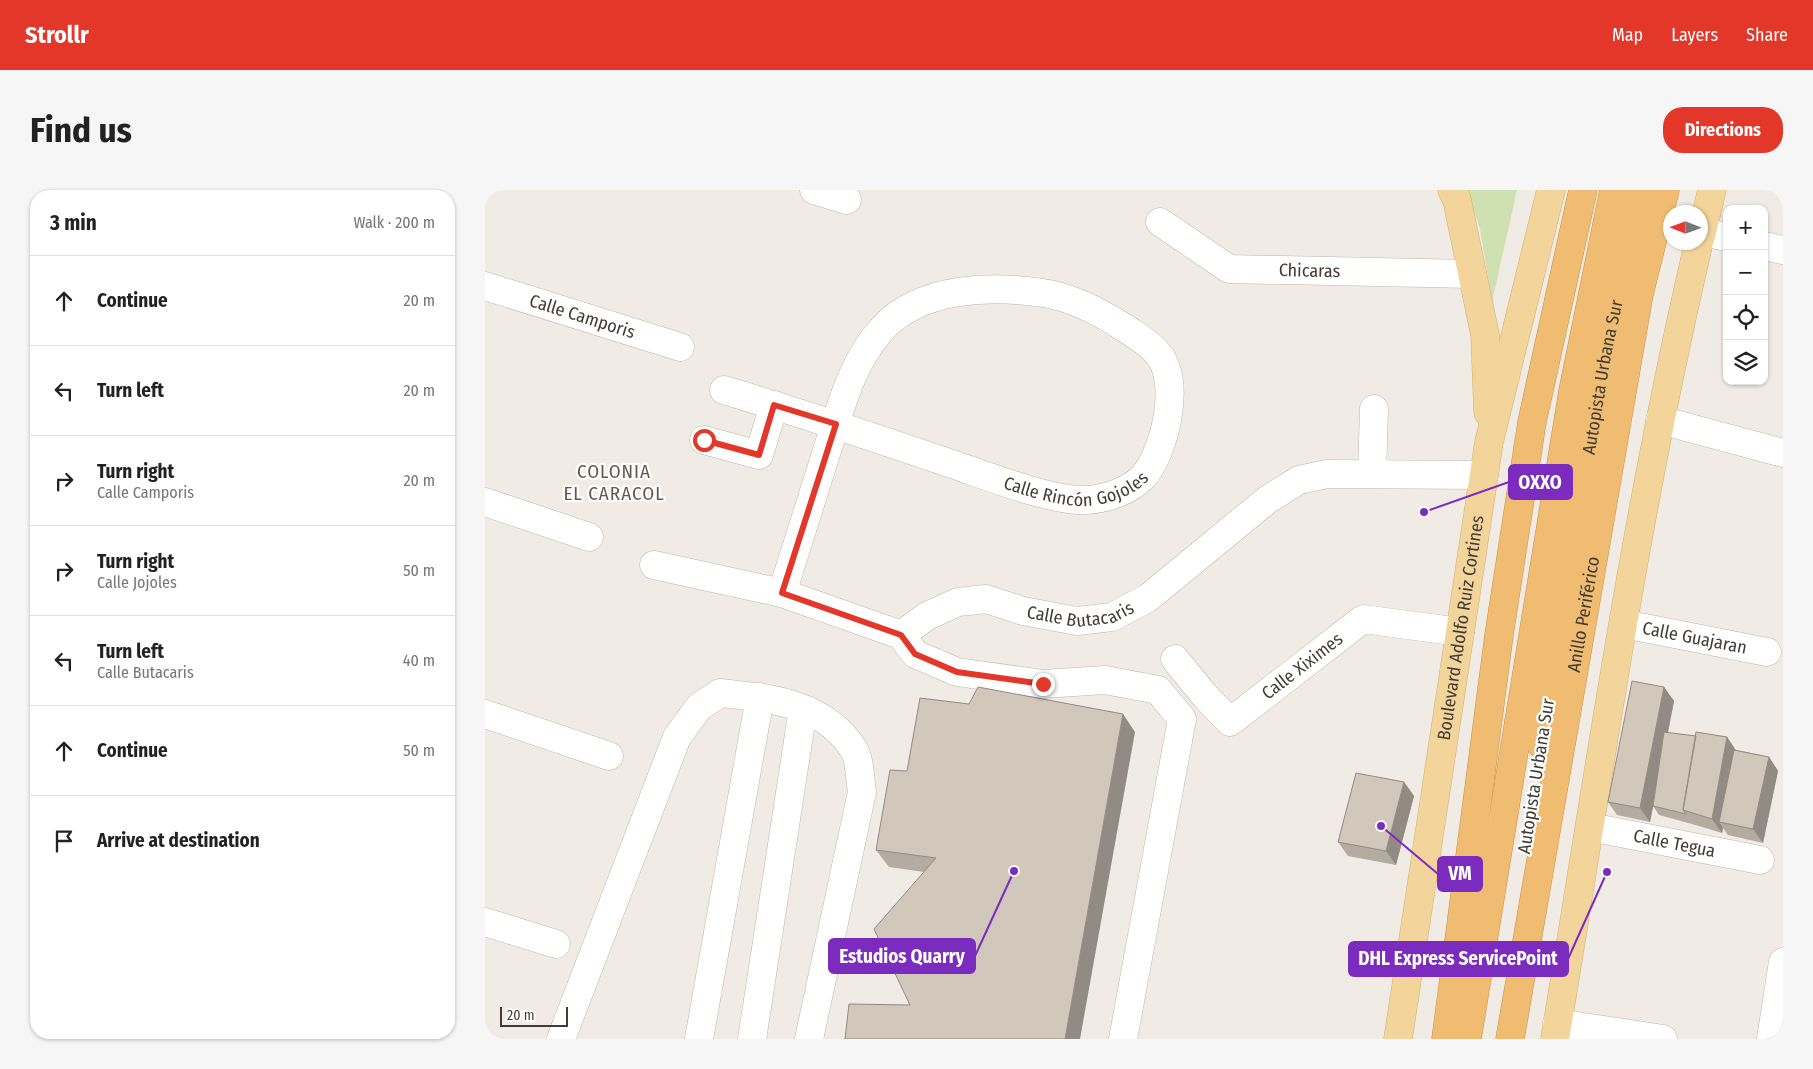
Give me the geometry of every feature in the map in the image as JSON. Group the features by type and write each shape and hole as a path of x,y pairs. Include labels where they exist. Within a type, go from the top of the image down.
{"highway":[{"path":"1451,1039 1499,635 1532,422 1583,190"},
{"name":"Autopista Urbana Sur","path":"1451,1039 1573,391 1614,190"},
{"name":"Autopista Urbana Sur","path":"1494,1039 1605,355 1641,190"},
{"name":"Anillo Periférico","path":"1510,1039 1639,294 1665,190"}],"main road":[{"path":"1452,190 1457,200 1485,335 1489,442"},
{"name":"Boulevard Adolfo Ruiz Cortines","path":"1397,1039 1489,442 1551,190"},
{"path":"1708,225 1711,190"},
{"path":"1556,1031 1660,420 1670,367 1703,250"}],"street":[{"path":"814,190 847,200"},
{"name":"Chicaras","path":"1160,222 1229,269 1472,274"},
{"path":"1768,247 1783,250"},
{"name":"Calle Camporis","path":"485,286 680,347"},
{"name":"Calle Rincón Gojoles","path":"782,593 848,386 866,351 884,327 905,309 925,299 962,293 999,290 1044,293 1079,303 1143,340 1160,356 1168,379 1169,412 1161,446 1143,477 1116,495 1085,500 1052,495 989,476 836,424"},
{"path":"724,390 836,424"},
{"path":"704,440 759,455 774,405"},
{"path":"1372,474 1374,409"},
{"path":"1660,420 1783,453"},
{"name":"Calle Butacaris","path":"901,635 927,616 958,602 986,599 1023,611 1077,621 1112,617 1148,598 1267,500 1299,480 1327,474 1484,475"},
{"path":"485,502 589,537"},
{"path":"654,565 782,593 901,635 915,654 957,672 1043,684 1105,680 1158,690 1182,719 1123,1039"},
{"name":"Calle Xiximes","path":"1175,659 1205,696 1231,722 1363,619 1460,632"},
{"name":"Calle Guajaran","path":"1624,624 1767,652"},
{"path":"561,1039 677,737 699,708 720,693 760,697 803,708 827,719 855,751 862,792 809,1039"},
{"path":"699,1039 760,697"},
{"path":"752,1039 803,708"},
{"path":"485,714 609,756"},
{"name":"Calle Tegua","path":"1590,827 1760,860"},
{"path":"485,922 556,944"},
{"path":"1771,1039 1783,962"},
{"path":"1556,1031 1663,1039"}],"green space":[{"path":"1467,190 1517,190 1492,302 1480,229"}],"building":[{"path":"1632,681 1664,687 1640,808 1608,802"},
{"path":"978,687 1123,714 1065,1039 845,1039 849,1004 910,1005 874,929 936,858 876,850 890,770 907,771 920,698 969,704"},
{"path":"1664,732 1696,736 1683,810 1686,814 1653,806"},
{"path":"1696,732 1727,737 1712,819 1683,810"},
{"path":"1734,750 1769,757 1753,829 1719,822"},
{"path":"1356,773 1404,782 1386,851 1338,842"}],"place":[{"name":"OXXO","path":"1424,512"},
{"name":"VM","path":"1381,826"},
{"name":"Estudios Quarry","path":"1014,871"},
{"name":"DHL Express ServicePoint","path":"1607,872"}],"district":[{"name":"COLONIA EL CARACOL","path":"614,482"}],"route":[{"path":"704,440 759,455 774,405 836,424 782,593 901,635 915,654 957,672 1043,684"}]}
